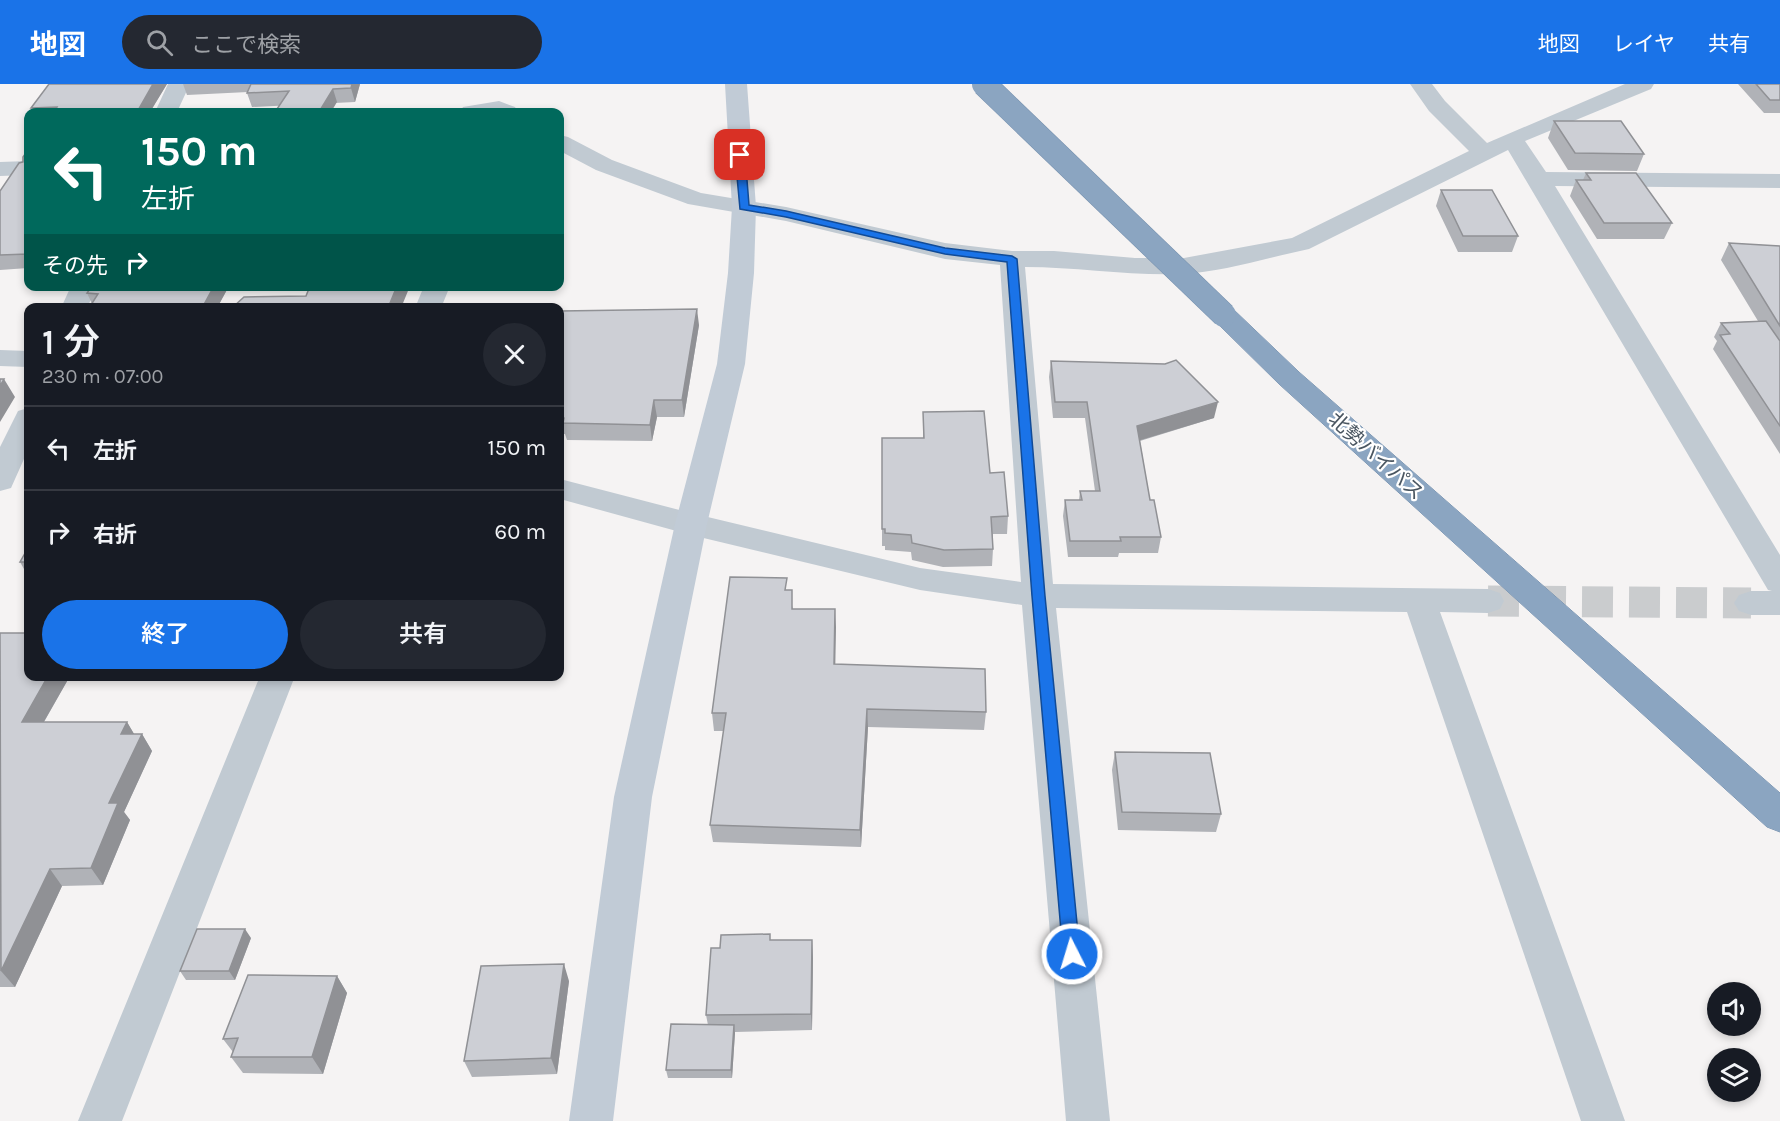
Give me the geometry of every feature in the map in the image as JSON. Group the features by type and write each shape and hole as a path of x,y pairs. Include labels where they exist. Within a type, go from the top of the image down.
{"highway":[{"name":"北勢バイパス","path":"984,84 1298,386 1780,816"}],"street":[{"path":"168,108 178,84"},
{"path":"591,1121 633,797 691,524 731,364 741,273 744,207 736,84"},
{"path":"1421,84 1437,106 1484,153"},
{"path":"564,144 604,165 696,199 786,214 945,251 1012,259 1054,259 1135,266 1184,266 1300,244 1512,139 1643,84"},
{"path":"1512,139 1780,582"},
{"path":"0,169 24,168"},
{"path":"1538,179 1780,181"},
{"path":"1012,259 1038,596 1088,1121"},
{"path":"0,358 24,359"},
{"path":"0,480 24,426"},
{"path":"564,490 691,524 920,579 1038,596 1488,601"},
{"path":"1419,600 1603,1121"},
{"path":"100,1121 276,681"}],"building":[{"path":"49,84 153,84 139,108 31,108"},
{"path":"251,84 352,84 351,88 333,89 321,108 278,108 289,91 247,93"},
{"path":"1756,84 1780,84 1780,100 1770,100"},
{"path":"1554,121 1621,121 1644,154 1575,153"},
{"path":"23,157 24,254 0,255 0,191 19,163 23,162"},
{"path":"1586,173 1636,173 1672,223 1604,223 1576,180 1591,180"},
{"path":"1441,190 1492,190 1518,236 1463,236"},
{"path":"1729,243 1780,246 1780,326"},
{"path":"88,291 211,291 205,303 92,303 98,294 87,293"},
{"path":"308,291 395,291 390,303 237,303 244,297 306,296"},
{"path":"697,309 682,400 654,400 650,425 564,423 564,311"},
{"path":"1766,321 1780,341 1780,426 1720,335 1730,334 1721,323"},
{"path":"1176,360 1218,402 1137,426 1150,500 1154,500 1161,537 1120,537 1121,541 1070,541 1065,500 1082,500 1080,491 1100,491 1087,402 1055,402 1051,361 1165,364"},
{"path":"984,411 990,473 1004,472 1008,516 991,517 993,549 944,550 912,543 911,535 885,533 885,529 882,529 882,438 924,438 923,412"},
{"path":"730,577 787,578 785,590 792,590 792,609 835,609 834,664 985,669 986,712 867,709 860,830 710,825 726,713 712,713"},
{"path":"0,633 24,633 24,681 45,681 22,722 127,722 121,734 142,734 109,803 118,803 91,868 50,869 1,971"},
{"path":"1115,752 1210,753 1221,814 1122,812"},
{"path":"197,929 245,929 229,971 180,971"},
{"path":"770,934 770,940 812,940 811,1014 706,1015 711,948 720,948 721,935"},
{"path":"564,964 551,1058 464,1061 481,966"},
{"path":"248,975 337,976 312,1057 231,1057 238,1038 223,1039"},
{"path":"671,1024 734,1025 731,1070 666,1070"}],"tunnel":[{"path":"1488,601 1751,603"}],"route":[{"path":"740,155 744,207 786,214 945,251 1012,259 1038,596 1072,954"}]}
